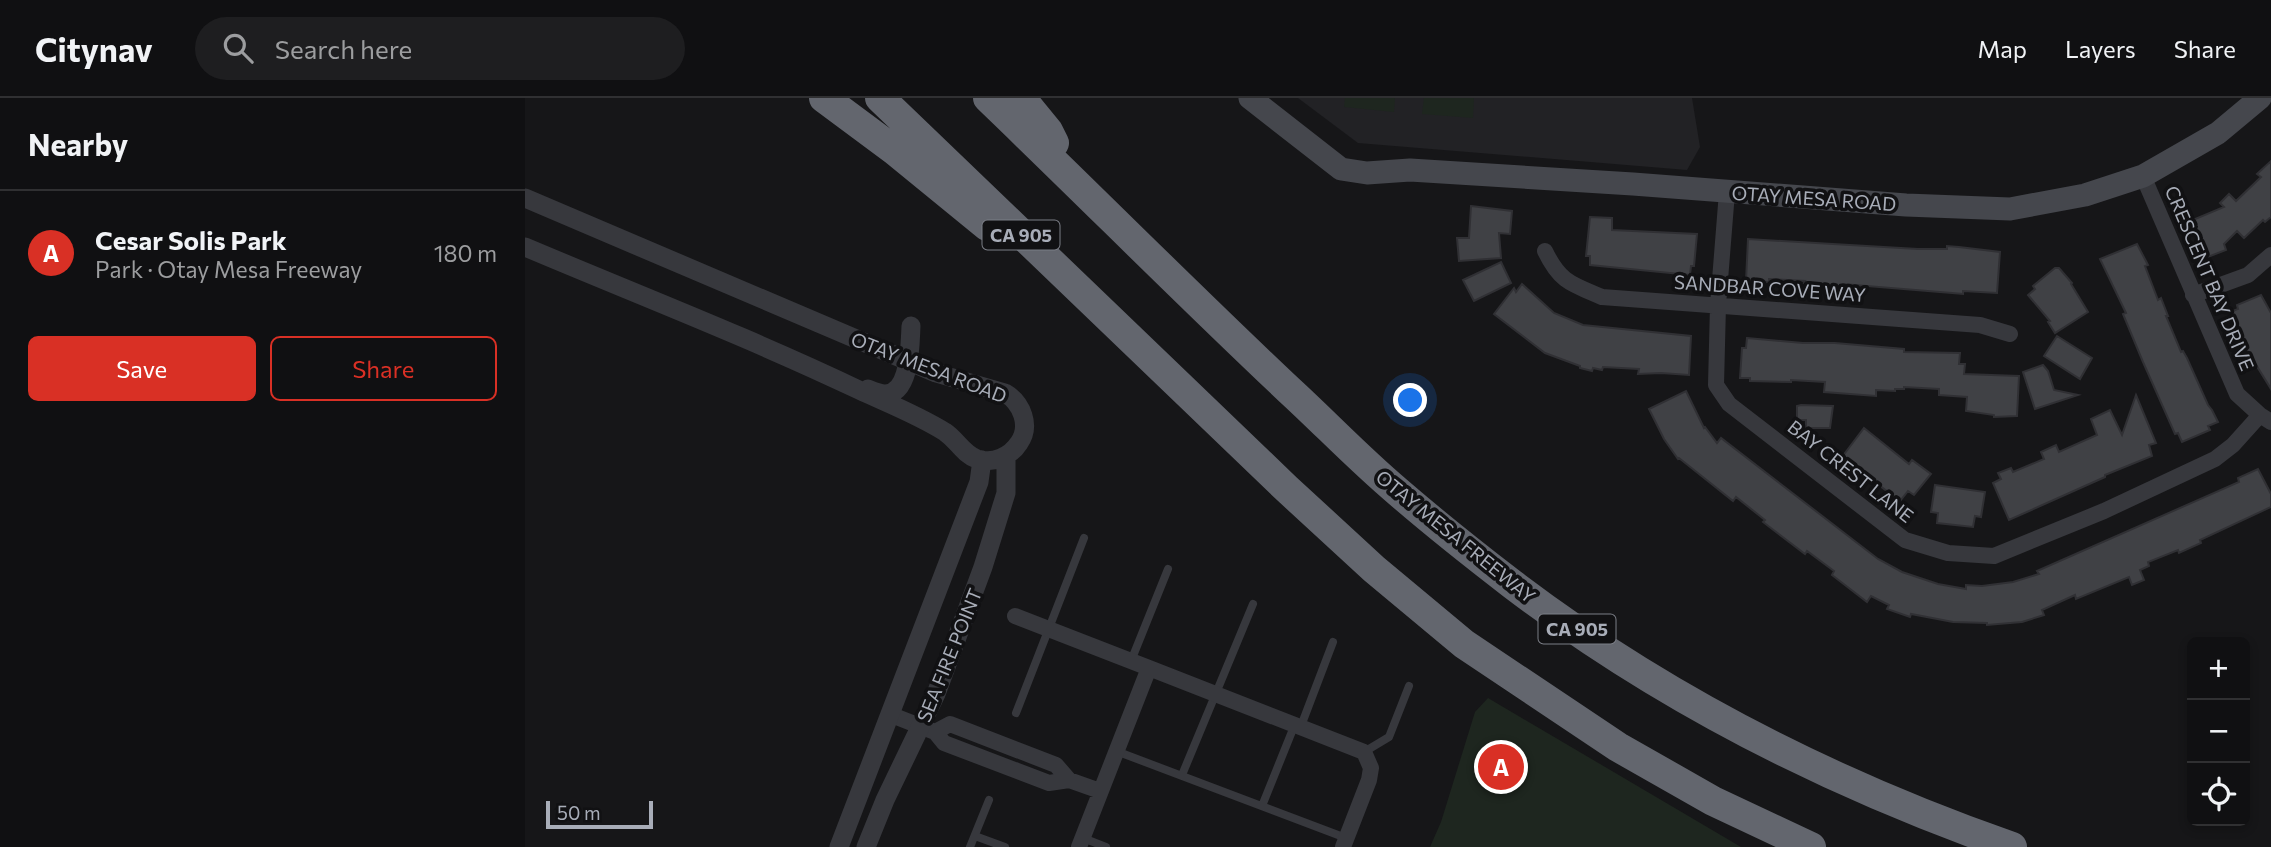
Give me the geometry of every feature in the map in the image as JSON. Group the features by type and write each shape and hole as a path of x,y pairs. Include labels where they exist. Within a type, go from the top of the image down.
{"highway":[{"path":"824,98 894,150 1163,371"},
{"name":"CA 905","path":"880,98 1163,371 1374,569 1464,643 1618,747 1713,800 1811,847"},
{"name":"OTAY MESA FREEWAY","path":"988,98 1247,351 1395,490 1514,585 1613,654 1705,711 1799,759 1901,806 2012,847"},
{"path":"1021,98 1048,131 1071,178"}],"main road":[{"name":"OTAY MESA ROAD","path":"1250,98 1341,169 1367,173 1410,170 1633,184 1957,208 2010,208 2085,195 2143,176 2218,133 2260,98"}],"street":[{"name":"CRESCENT BAY DRIVE","path":"2143,176 2237,394 2265,419"},
{"name":"BAY CREST LANE","path":"1727,192 1718,305 1716,385 1729,404 1905,540 1948,553 1994,556 2215,459 2265,419"},
{"name":"OTAY MESA ROAD","path":"525,198 936,373 990,387 1012,397 1025,420 1024,433 1019,444 1006,456"},
{"path":"525,247 841,381 937,427 952,437 969,455 982,460 997,460 1006,456"},
{"name":"SANDBAR COVE WAY","path":"1545,251 1554,269 1567,282 1602,297 1980,325 2010,334"},
{"path":"2193,295 2248,275 2271,255"},
{"path":"841,381 884,394 892,392 905,375 909,361 911,326 901,339 880,349"},
{"name":"SEA FIRE POINT","path":"866,847 885,800 928,729 936,694 999,520 1006,493 1006,456"},
{"name":"SEA FIRE POINT","path":"839,847 979,482 982,460"},
{"path":"1015,616 1364,752 1371,768 1369,780 1345,843"},
{"path":"1081,842 1149,667"},
{"path":"889,715 928,729 944,743 1049,783 1069,780 1100,791"}],"lane":[{"path":"1016,713 1084,538"},
{"path":"1131,661 1168,569"},
{"path":"1182,775 1253,604"},
{"path":"1262,806 1333,642"},
{"path":"1364,752 1389,737 1409,686"},
{"path":"1116,751 1262,806 1345,843"},
{"path":"970,847 989,800"},
{"path":"975,836 1005,847"},
{"path":"1081,842 1106,847"}],"shaded area":[{"path":"1298,98 1692,98 1700,147 1687,170 1358,143"},
{"path":"1345,98 1395,98 1394,112 1344,107"},
{"path":"1424,98 1474,98 1473,118 1422,114"},
{"path":"1488,698 1741,847 1430,847 1441,822 1475,712"}],"building":[{"path":"2271,161 2271,217 2265,222 2263,220 2244,238 2237,231 2224,244 2226,250 2205,258 2188,222 2224,207 2220,203 2229,194 2236,201 2261,177 2257,174"},
{"path":"1471,206 1512,211 1510,234 1499,233 1501,258 1459,261 1457,238 1469,238"},
{"path":"1590,217 1612,218 1612,230 1697,234 1694,266 1691,266 1690,275 1590,265 1590,256 1586,256"},
{"path":"1748,239 1918,249 1947,249 1947,246 2000,252 1997,293 1963,291 1963,294 1843,284 1843,287 1769,279 1769,282 1746,281"},
{"path":"2137,244 2148,265 2145,266 2158,300 2161,298 2181,352 2183,351 2187,358 2218,422 2208,426 2210,430 2182,442 2178,433 2175,434 2123,314 2126,313 2100,259"},
{"path":"1501,262 1511,283 1474,301 1463,280"},
{"path":"2055,268 2059,268 2072,283 2088,312 2055,333 2048,322 2050,321 2028,295 2035,289 2033,286"},
{"path":"1522,284 1554,313 1583,325 1691,336 1689,375 1638,374 1639,369 1603,367 1602,370 1593,368 1592,371 1545,353 1494,314 1514,288 1516,292"},
{"path":"2261,295 2271,313 2271,389 2245,347 2230,312 2238,309 2237,305"},
{"path":"2057,336 2092,358 2080,379 2044,356"},
{"path":"1747,338 1904,349 1904,352 1960,353 1959,364 1965,364 1964,374 2019,376 2017,416 1994,417 1966,411 1967,397 1939,395 1939,389 1904,387 1895,391 1876,390 1876,396 1824,392 1825,382 1750,381 1750,378 1740,378 1742,348 1746,348"},
{"path":"2043,365 2048,371 2054,390 2078,395 2035,409 2023,372"},
{"path":"1686,391 1704,428 1717,443 1721,438 1878,559 1902,572 1938,584 1966,589 1966,585 2013,582 2039,574 2037,571 2239,482 2238,478 2258,469 2271,494 2271,507 2200,540 2201,543 2179,553 2178,550 2148,562 2149,566 2140,570 2144,580 2132,585 2129,577 2076,599 2075,595 2042,610 2044,615 2022,622 1987,625 1911,614 1910,617 1887,609 1889,605 1871,596 1867,602 1832,575 1834,571 1807,551 1805,554 1736,497 1733,501 1678,459 1649,409"},
{"path":"2136,395 2156,443 2149,445 2152,456 2009,520 1993,483 2001,479 1998,473 2011,468 2013,472 2044,459 2041,452 2056,445 2059,452 2097,435 2091,419 2110,410 2122,435"},
{"path":"1797,406 1833,406 1830,428 1806,428 1806,420 1797,420"},
{"path":"1864,428 1909,464 1912,460 1931,474 1914,495 1908,491 1900,501 1842,457"},
{"path":"1935,485 1985,492 1981,517 1975,516 1973,527 1937,523 1938,513 1931,512"}],"place":[{"name":"Cesar Solis Park","path":"1501,767"}]}
